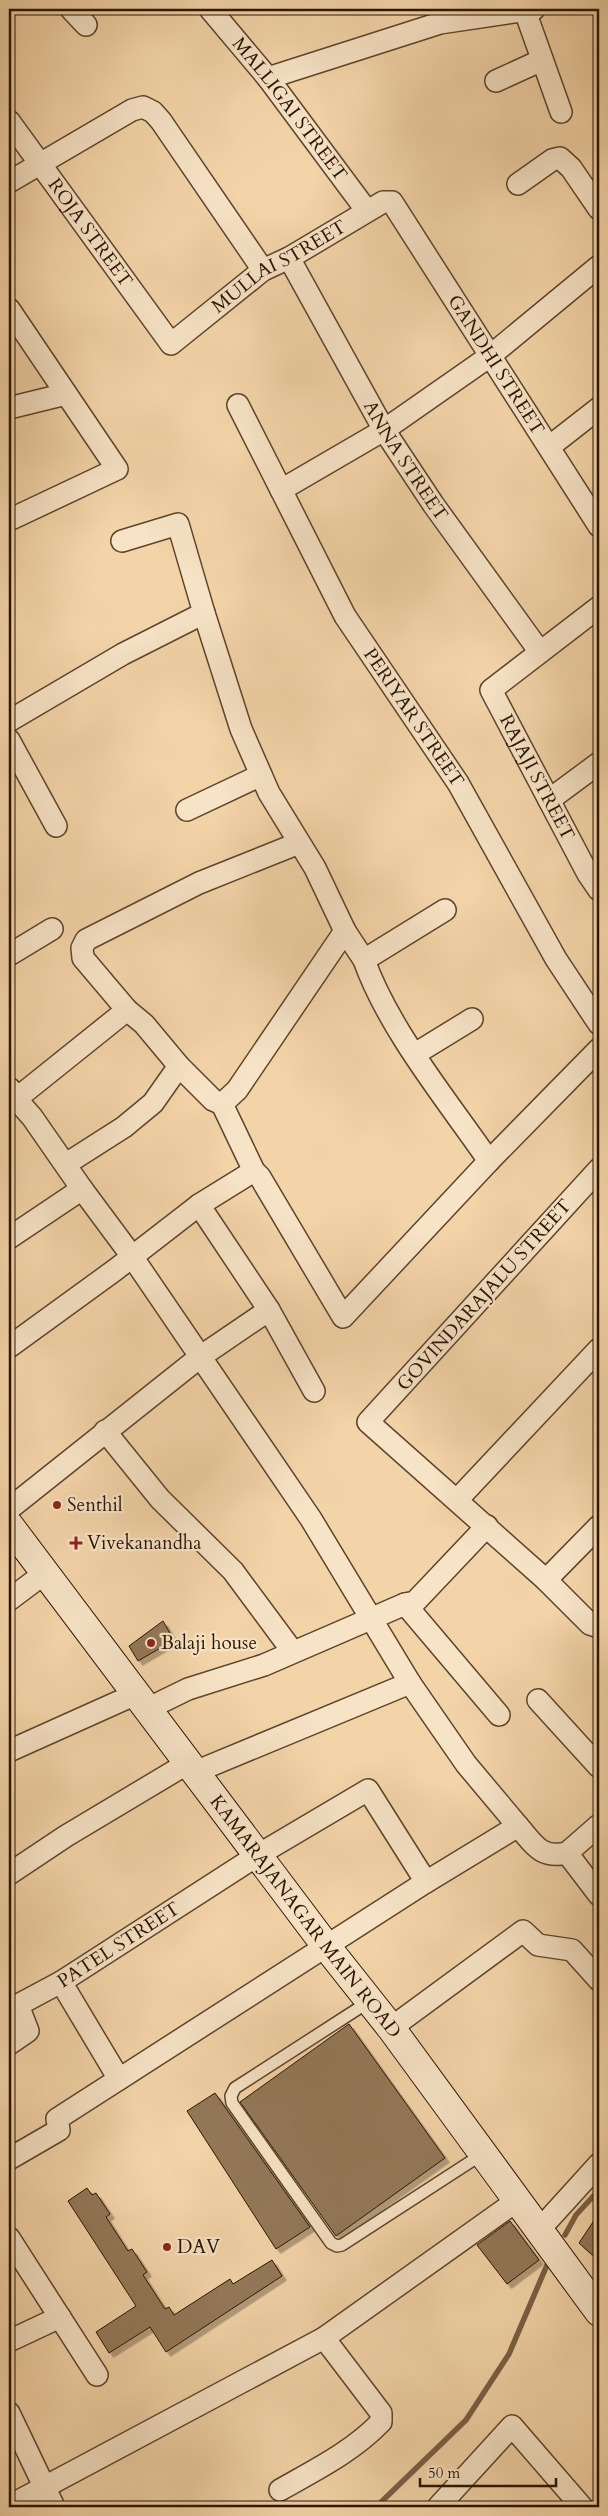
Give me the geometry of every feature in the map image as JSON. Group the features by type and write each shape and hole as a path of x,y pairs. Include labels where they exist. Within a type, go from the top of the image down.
{"main road":[{"name":"KAMARAJANAGAR MAIN ROAD","path":"9,1525 326,1946 391,2028 599,2312"}],"street":[{"path":"71,9 86,26"},
{"name":"MALLIGAI STREET","path":"210,9 268,78 367,211"},
{"path":"268,78 440,23 530,10 542,60 561,112"},
{"path":"496,81 542,60"},
{"path":"9,182 132,110 143,107 161,121 263,270"},
{"name":"ROJA STREET","path":"9,121 171,344"},
{"path":"518,184 552,160 560,158 567,162 599,209"},
{"name":"MULLAI STREET","path":"171,344 263,270 289,258 383,202 392,202"},
{"name":"GANDHI STREET","path":"392,202 490,356 596,514"},
{"name":"ANNA STREET","path":"289,258 384,430 433,504 540,652"},
{"path":"281,490 384,430 490,356 599,266"},
{"path":"9,309 117,469 9,520"},
{"path":"9,408 66,394"},
{"name":"PERIYAR STREET","path":"238,405 345,616 458,783 556,959 599,1024"},
{"path":"549,446 599,408"},
{"path":"122,541 178,524 241,729 269,793 315,868 345,931 364,960 374,989 415,1054 489,1161"},
{"path":"540,652 599,606"},
{"path":"9,721 123,654 204,613"},
{"name":"RAJAJI STREET","path":"540,652 491,690 599,890"},
{"path":"9,740 56,826"},
{"path":"549,800 599,763"},
{"path":"187,810 261,775"},
{"path":"299,843 199,883 86,940 82,948 83,958 127,1010 144,1024 179,1066 213,1100 222,1104 254,1170 260,1177 343,1317 489,1161 599,1048"},
{"path":"364,960 445,910"},
{"path":"9,955 52,929"},
{"path":"222,1104 237,1090 345,931"},
{"path":"127,1010 11,1097 32,1117 131,1255 311,1519 410,1683 466,1764 538,1849 546,1854 567,1852 599,1825"},
{"path":"415,1054 472,1019"},
{"path":"66,1164 124,1127 154,1103 179,1066"},
{"name":"GOVINDARAJALU STREET","path":"457,1500 368,1422 599,1169"},
{"path":"9,1348 199,1205 254,1170"},
{"path":"9,1238 82,1189"},
{"path":"199,1205 269,1310 314,1392"},
{"path":"9,1509 200,1357 269,1310"},
{"path":"599,1349 457,1500 546,1580 590,1624 599,1627"},
{"path":"105,1431 160,1499 233,1571 293,1652"},
{"path":"9,1751 142,1702 264,1665 405,1604 415,1602 487,1526"},
{"path":"546,1580 599,1526"},
{"path":"9,1600 45,1573"},
{"path":"405,1604 499,1715"},
{"path":"9,1874 66,1836 192,1768 410,1683"},
{"path":"538,1700 599,1767"},
{"path":"258,1855 368,1790 426,1882"},
{"path":"9,2159 59,2130 57,2119 426,1882 518,1826"},
{"path":"567,1852 599,1895"},
{"name":"PATEL STREET","path":"9,2044 28,2031 18,2005 61,1982 258,1855"},
{"path":"391,2028 523,1931 538,1945 572,1950 599,1980"},
{"path":"61,1982 119,2079"},
{"path":"540,2229 599,2164"},
{"path":"9,2506 324,2338 518,2200"},
{"path":"9,2238 97,2374"},
{"path":"9,2342 60,2317"},
{"path":"280,2490 337,2458 367,2436 381,2422 381,2413 324,2338"},
{"path":"9,2413 54,2507"},
{"path":"438,2507 512,2426 582,2507"},
{"path":"595,2507 599,2503"}],"lane":[{"path":"370,2001 235,2088 232,2096 232,2104 332,2243 342,2245 484,2153"}],"building":[{"name":"Balaji house","path":"163,1621 174,1640 138,1661 129,1646"},
{"path":"349,2024 445,2158 336,2236 240,2102"},
{"path":"215,2093 310,2227 276,2249 187,2111"},
{"path":"87,2188 92,2195 96,2193 110,2214 106,2217 128,2251 132,2249 147,2272 143,2275 165,2309 169,2307 174,2315 230,2279 233,2284 272,2260 282,2276 166,2352 150,2327 109,2353 96,2332 136,2306 68,2201"},
{"path":"599,2213 599,2261 579,2243"},
{"path":"510,2221 539,2260 507,2284 477,2245"}],"waterway":[{"path":"565,2235 576,2215 599,2190"},
{"path":"376,2507 466,2420 509,2354 547,2265"}],"place":[{"name":"Senthil","path":"57,1505"},
{"name":"Vivekanandha","path":"76,1543"},
{"name":"Balaji house","path":"151,1643"},
{"name":"DAV","path":"167,2247"}]}
